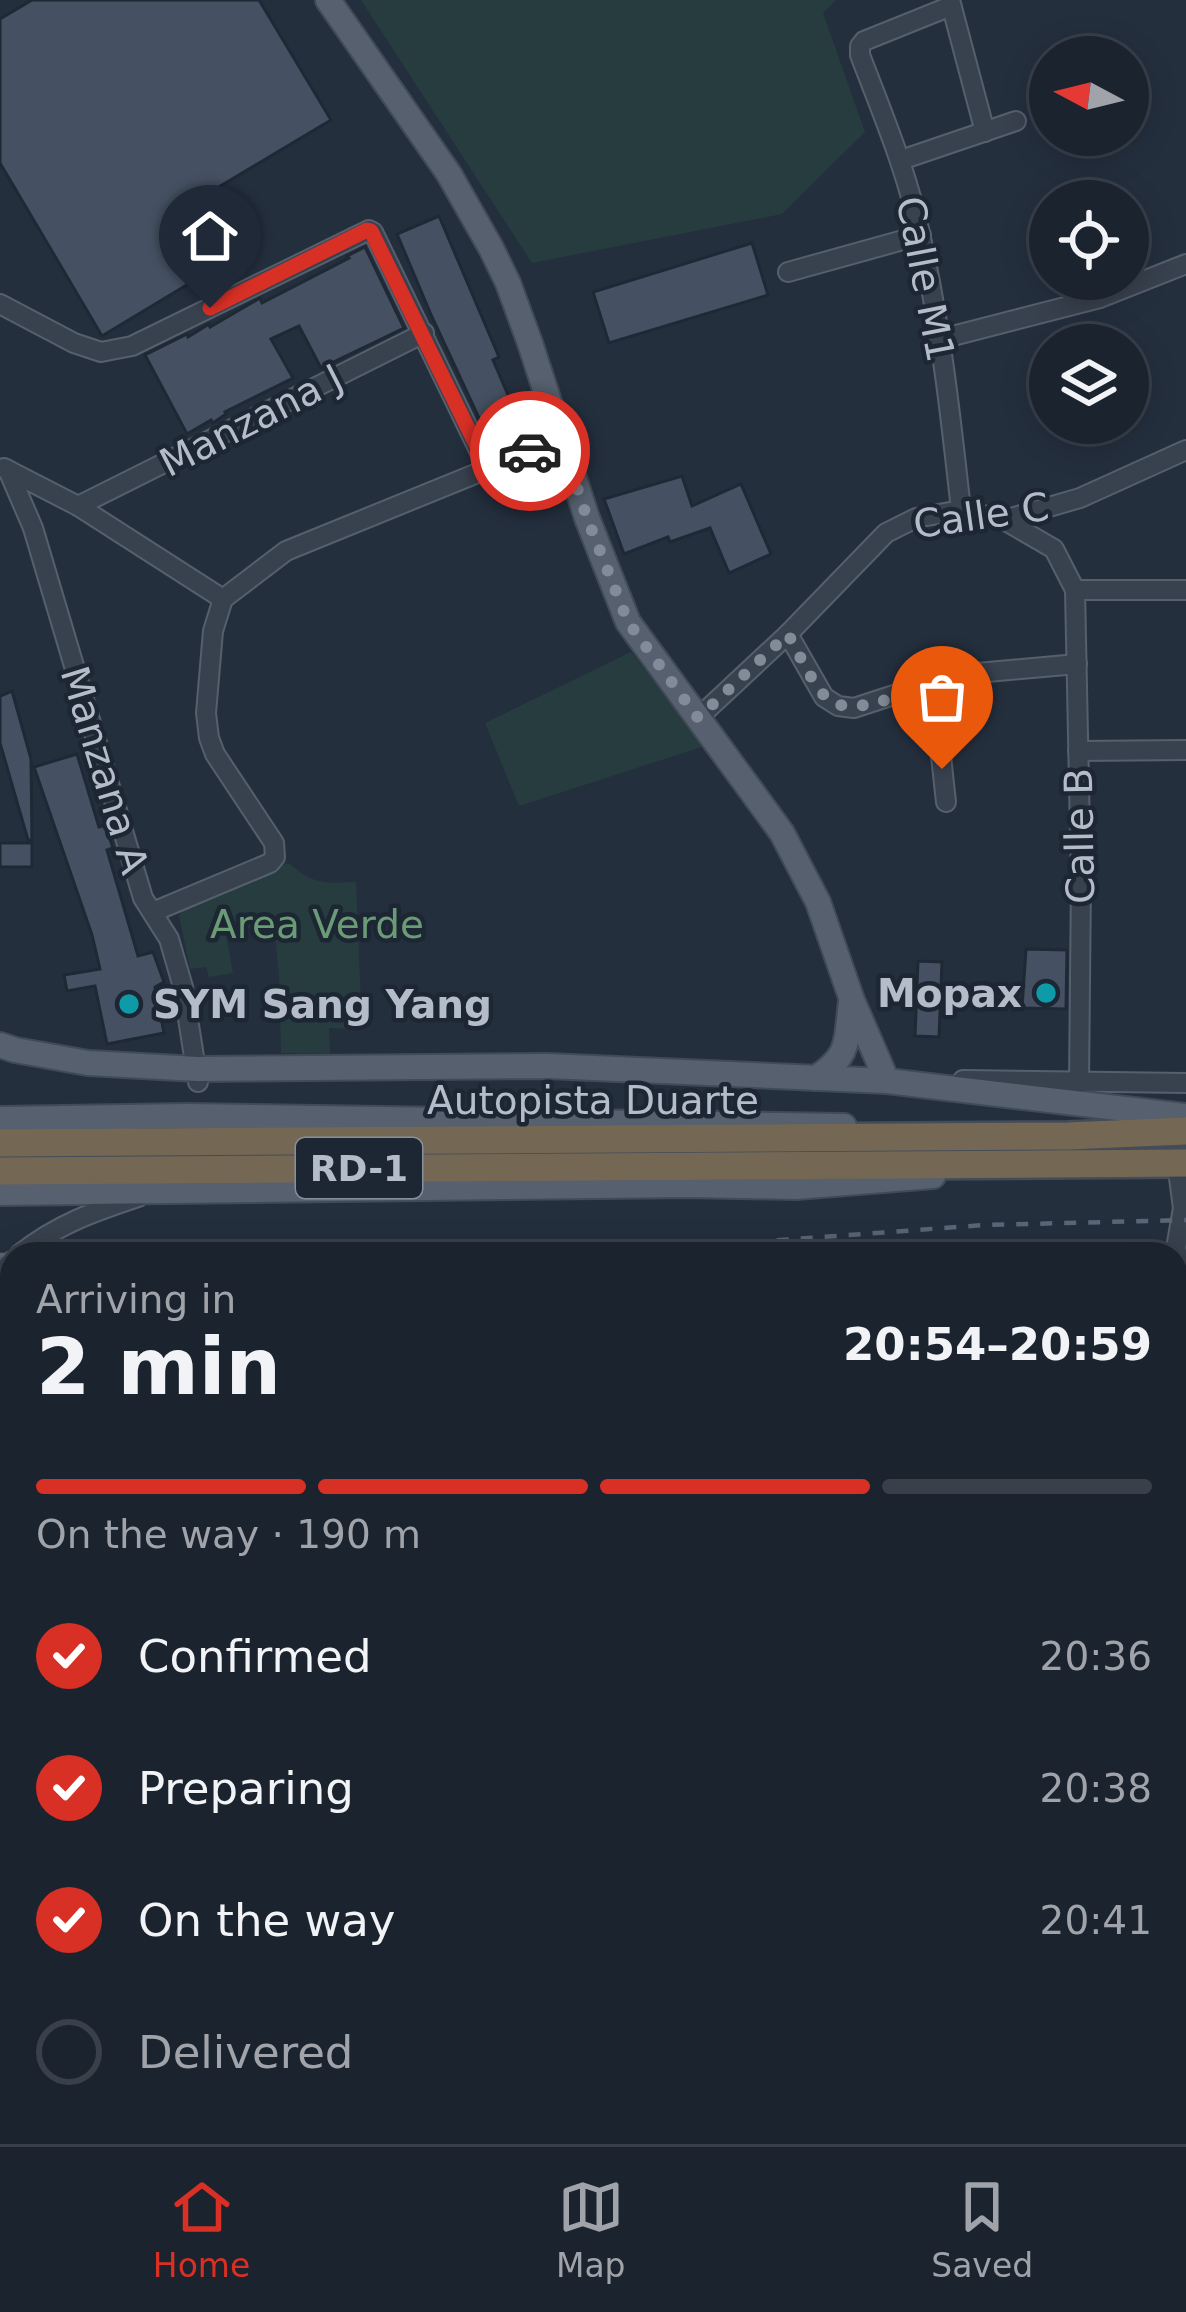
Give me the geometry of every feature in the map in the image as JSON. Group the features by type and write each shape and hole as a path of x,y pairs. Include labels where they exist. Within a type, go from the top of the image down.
{"highway":[{"name":"Autopista Duarte","path":"0,1171 718,1152 1186,1131"},
{"name":"Autopista Duarte","path":"0,1143 718,1152"},
{"name":"RD-1","path":"718,1152 1181,1163"}],"main road":[{"path":"328,0 475,218 508,283 587,518 628,622 782,833 818,902 887,1081"},
{"path":"816,1078 836,1065 843,1052 852,1000"},
{"path":"852,1000 857,1079"},
{"path":"0,1045 88,1063 197,1076 548,1066 887,1081 1186,1116"},
{"path":"0,1059 84,1076 850,1085 857,1079"},
{"path":"0,1119 188,1116 801,1124 1068,1136"},
{"path":"0,1193 796,1186 1119,1162"}],"street":[{"path":"951,3 985,132"},
{"name":"Calle M1","path":"951,3 863,41 860,55 901,160 921,235 941,338 962,510"},
{"path":"901,160 1016,122"},
{"path":"0,304 74,344 101,352 117,350 371,231 488,469"},
{"path":"788,272 921,235"},
{"path":"941,338 1100,298 1186,264"},
{"name":"Manzana J","path":"78,506 424,333"},
{"path":"153,912 275,857 274,843 209,738 206,713 213,631 223,599 286,551 561,439"},
{"name":"Calle C","path":"698,718 886,533 916,518 962,510 1004,520 1080,498 1186,450"},
{"path":"4,468 78,506 223,599"},
{"name":"Manzana A","path":"4,468 33,528 143,898 169,939 197,1076"},
{"path":"1004,520 1054,549 1075,590 1186,590"},
{"name":"Calle B","path":"1075,590 1081,880 1079,1083"},
{"path":"788,634 824,697 838,706 854,708 955,675 1077,664"},
{"path":"933,683 946,802"},
{"path":"1078,751 1186,750"},
{"path":"887,1081 1186,1083"},
{"path":"1178,1242 1184,1208 1181,1163"},
{"path":"34,1242 79,1216 163,1189"}],"green space":[{"path":"361,0 836,0 823,13 865,132 782,214 532,263"},
{"path":"631,652 705,746 519,806 485,723"},
{"name":"Area Verde","path":"289,863 320,881 356,882 362,1029 329,1028 330,1054 281,1053 274,922 226,934 233,973 209,977 206,967 190,969 179,915 187,906 212,890"}],"building":[{"path":"32,0 259,0 331,120 197,200 207,218 166,243 190,283 102,336 0,163 0,19"},
{"path":"439,216 499,357 493,360 524,432 492,446 397,234"},
{"path":"752,243 768,295 609,343 593,292"},
{"path":"365,247 404,328 321,368 299,326 271,339 293,378 187,434 145,355 210,327 260,298 262,303"},
{"path":"682,476 692,506 741,484 771,554 729,573 710,528 624,554 604,499"},
{"path":"12,691 31,759 32,840 28,840 0,743 0,696"},
{"path":"77,754 99,827 105,825 113,848 107,850 138,956 153,952 164,982 155,987 164,1033 107,1044 95,986 67,991 64,975 100,969 34,767"},
{"path":"0,843 32,843 32,867 0,867"},
{"name":"Mopax","path":"1026,949 1067,950 1066,1009 1022,1008"},
{"path":"918,961 942,962 939,1037 915,1036"}],"railway":[{"path":"754,1242 985,1225 1186,1220"}],"way so far":[{"path":"530,451 561,439 628,622 698,718 788,634 824,697 838,706 854,708 933,683 942,769"}],"place":[{"name":"Mopax","path":"1046,993"},
{"name":"SYM Sang Yang","path":"129,1004"}],"route":[{"path":"210,308 371,231 488,469 530,451"}]}
